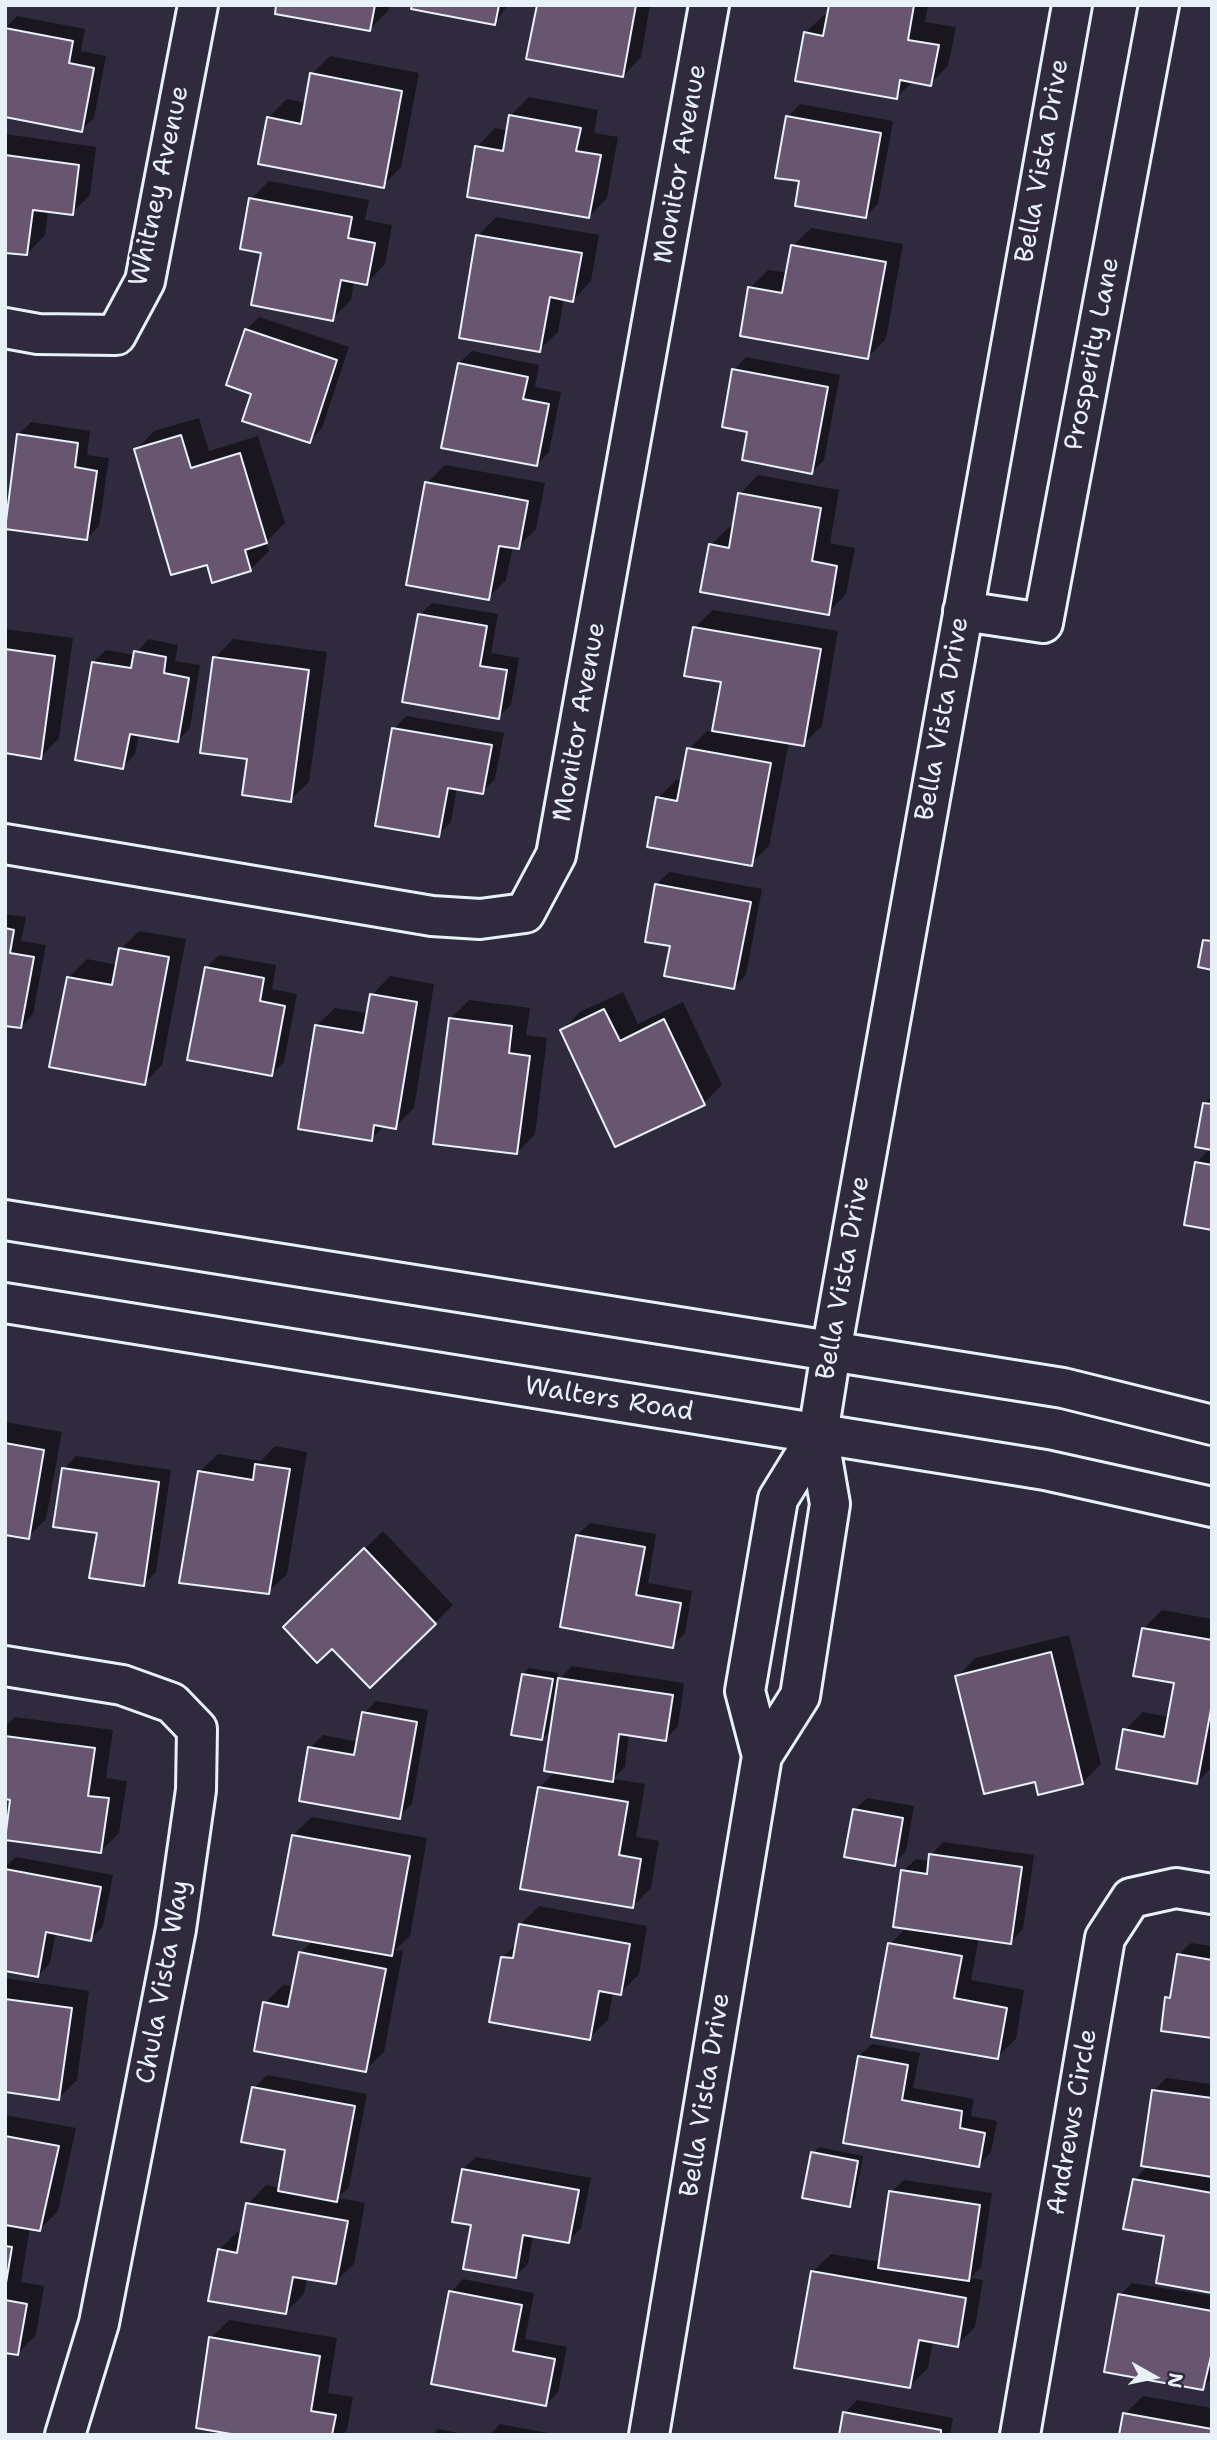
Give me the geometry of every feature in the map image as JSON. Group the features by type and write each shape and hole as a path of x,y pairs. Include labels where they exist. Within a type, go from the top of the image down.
{"street":[{"name":"Whitney Avenue","path":"5,328 38,334 116,335 145,281 198,5"},
{"name":"Monitor Avenue","path":"5,844 432,916 480,919 525,913 556,855 709,5"},
{"name":"Bella Vista Drive","path":"649,2435 762,1756 800,1696 830,1504 818,1434 831,1352 1072,5"},
{"name":"Prosperity Lane","path":"962,611 1043,623 1158,5"},
{"path":"5,1220 1063,1388 1211,1425"},
{"name":"Walters Road","path":"5,1303 1045,1470 1212,1507"},
{"name":"Bella Vista Drive","path":"762,1756 745,1691 778,1499 818,1434"},
{"name":"Chula Vista Way","path":"5,1666 122,1685 172,1703 197,1729 196,1790 176,1929 99,2323 65,2435"},
{"name":"Andrews Circle","path":"1020,2435 1105,1938 1131,1898 1177,1888 1212,1894"}],"building":[{"path":"276,5 375,5 370,31 275,14"},
{"path":"412,5 499,5 495,25 411,9"},
{"path":"537,5 636,5 623,77 526,59"},
{"path":"829,5 914,5 908,40 939,45 931,86 900,80 897,99 795,81 804,32 823,36"},
{"path":"5,28 73,41 69,63 94,68 82,132 5,117"},
{"path":"310,73 402,91 384,188 258,164 267,117 301,124"},
{"path":"509,115 581,128 576,151 601,155 589,218 467,197 475,146 503,151"},
{"path":"786,116 881,133 866,218 795,206 799,181 775,178"},
{"path":"5,155 79,165 73,215 33,210 27,255 5,253"},
{"path":"249,198 352,217 348,238 375,243 367,285 341,280 333,321 251,305 261,253 240,249"},
{"path":"476,235 582,253 573,302 550,297 540,352 459,338"},
{"path":"791,245 886,262 868,359 740,336 748,287 782,293"},
{"path":"245,329 337,360 310,443 242,421 251,394 226,385"},
{"path":"458,363 528,377 523,399 549,404 537,466 441,448"},
{"path":"732,369 828,387 812,474 742,460 747,432 722,427"},
{"path":"17,434 78,443 75,467 97,471 87,540 5,529"},
{"path":"181,435 191,468 240,453 267,543 245,550 251,571 212,583 207,565 171,575 134,449"},
{"path":"425,482 528,501 519,549 499,546 489,600 406,585"},
{"path":"738,493 821,508 812,561 837,566 829,615 700,592 709,544 729,548"},
{"path":"418,614 487,626 480,666 507,670 499,719 402,702"},
{"path":"693,627 821,649 804,746 712,731 721,682 684,676"},
{"path":"5,649 55,656 41,759 5,753"},
{"path":"134,651 166,657 164,673 189,678 178,742 130,734 123,769 75,760 92,662 131,668"},
{"path":"213,657 309,670 291,802 242,795 247,759 200,753"},
{"path":"392,728 492,745 483,794 448,788 439,837 375,826"},
{"path":"687,748 771,763 752,866 647,847 656,797 677,801"},
{"path":"655,884 751,902 734,989 664,976 670,946 645,942"},
{"path":"5,928 14,930 10,953 34,957 21,1028 5,1026"},
{"path":"1203,940 1212,941 1212,970 1198,967"},
{"path":"119,948 169,957 145,1085 49,1067 67,977 112,985"},
{"path":"205,967 264,978 260,1001 285,1006 272,1076 187,1060"},
{"path":"370,994 417,1002 396,1129 374,1125 372,1141 298,1129 315,1025 363,1033"},
{"path":"604,1009 620,1041 664,1019 705,1105 615,1147 560,1030"},
{"path":"449,1018 512,1026 509,1053 530,1056 517,1154 433,1144"},
{"path":"1203,1103 1212,1104 1212,1150 1195,1147"},
{"path":"1195,1162 1212,1165 1212,1230 1184,1225"},
{"path":"5,1443 44,1450 29,1539 5,1535"},
{"path":"255,1464 290,1469 269,1594 179,1583 198,1471 253,1480"},
{"path":"62,1468 159,1482 144,1586 89,1578 97,1533 53,1527"},
{"path":"576,1535 645,1547 636,1595 681,1603 673,1648 560,1627"},
{"path":"364,1548 436,1624 370,1688 332,1649 317,1663 283,1627"},
{"path":"1142,1628 1212,1640 1212,1704 1197,1784 1116,1769 1123,1729 1164,1737 1174,1683 1133,1676"},
{"path":"1051,1652 1083,1784 1038,1795 1035,1782 984,1794 955,1676"},
{"path":"522,1674 553,1679 542,1740 511,1735"},
{"path":"558,1678 673,1695 666,1741 619,1734 613,1782 544,1771"},
{"path":"362,1712 417,1722 400,1819 299,1801 308,1747 354,1755"},
{"path":"5,1736 95,1748 88,1796 109,1798 101,1853 5,1840 10,1800 5,1799"},
{"path":"538,1787 628,1802 619,1855 641,1859 633,1908 520,1889"},
{"path":"853,1809 903,1818 895,1866 844,1857"},
{"path":"292,1835 410,1856 392,1956 273,1935"},
{"path":"929,1854 1022,1867 1011,1944 893,1927 901,1870 927,1874"},
{"path":"5,1869 101,1887 91,1941 46,1932 38,1977 5,1971"},
{"path":"519,1924 630,1944 621,1995 599,1991 590,2040 489,2022 501,1957 513,1958"},
{"path":"888,1943 962,1956 954,1998 1007,2008 998,2059 871,2037"},
{"path":"299,1952 386,1969 366,2072 254,2051 263,2002 288,2007"},
{"path":"1177,1954 1212,1960 1212,2038 1161,2031 1165,1997 1170,1998"},
{"path":"5,1999 72,2008 59,2100 5,2092"},
{"path":"858,2056 908,2065 902,2100 962,2111 960,2128 985,2133 979,2167 843,2143"},
{"path":"252,2087 355,2106 337,2202 278,2191 285,2150 241,2142"},
{"path":"1152,2090 1212,2098 1212,2177 1141,2166"},
{"path":"5,2136 59,2146 40,2231 5,2225"},
{"path":"811,2152 858,2161 850,2207 802,2198"},
{"path":"462,2169 579,2190 569,2243 523,2235 516,2278 463,2269 471,2225 452,2222"},
{"path":"1133,2179 1212,2193 1212,2293 1156,2283 1164,2236 1123,2229"},
{"path":"889,2191 980,2205 969,2281 878,2268"},
{"path":"246,2203 348,2221 336,2284 293,2277 286,2314 208,2301 218,2249 237,2253"},
{"path":"5,2246 12,2247 5,2289"},
{"path":"811,2271 966,2298 958,2347 919,2340 910,2388 794,2368"},
{"path":"449,2291 522,2305 513,2351 555,2359 546,2406 431,2384"},
{"path":"1118,2294 1212,2311 1212,2352 1203,2390 1104,2372"},
{"path":"5,2300 27,2304 18,2355 5,2353"},
{"path":"209,2337 320,2356 311,2411 336,2415 332,2435 237,2435 196,2428"},
{"path":"843,2412 941,2430 941,2435 839,2435"},
{"path":"1123,2413 1212,2429 1212,2435 1119,2435"}]}
